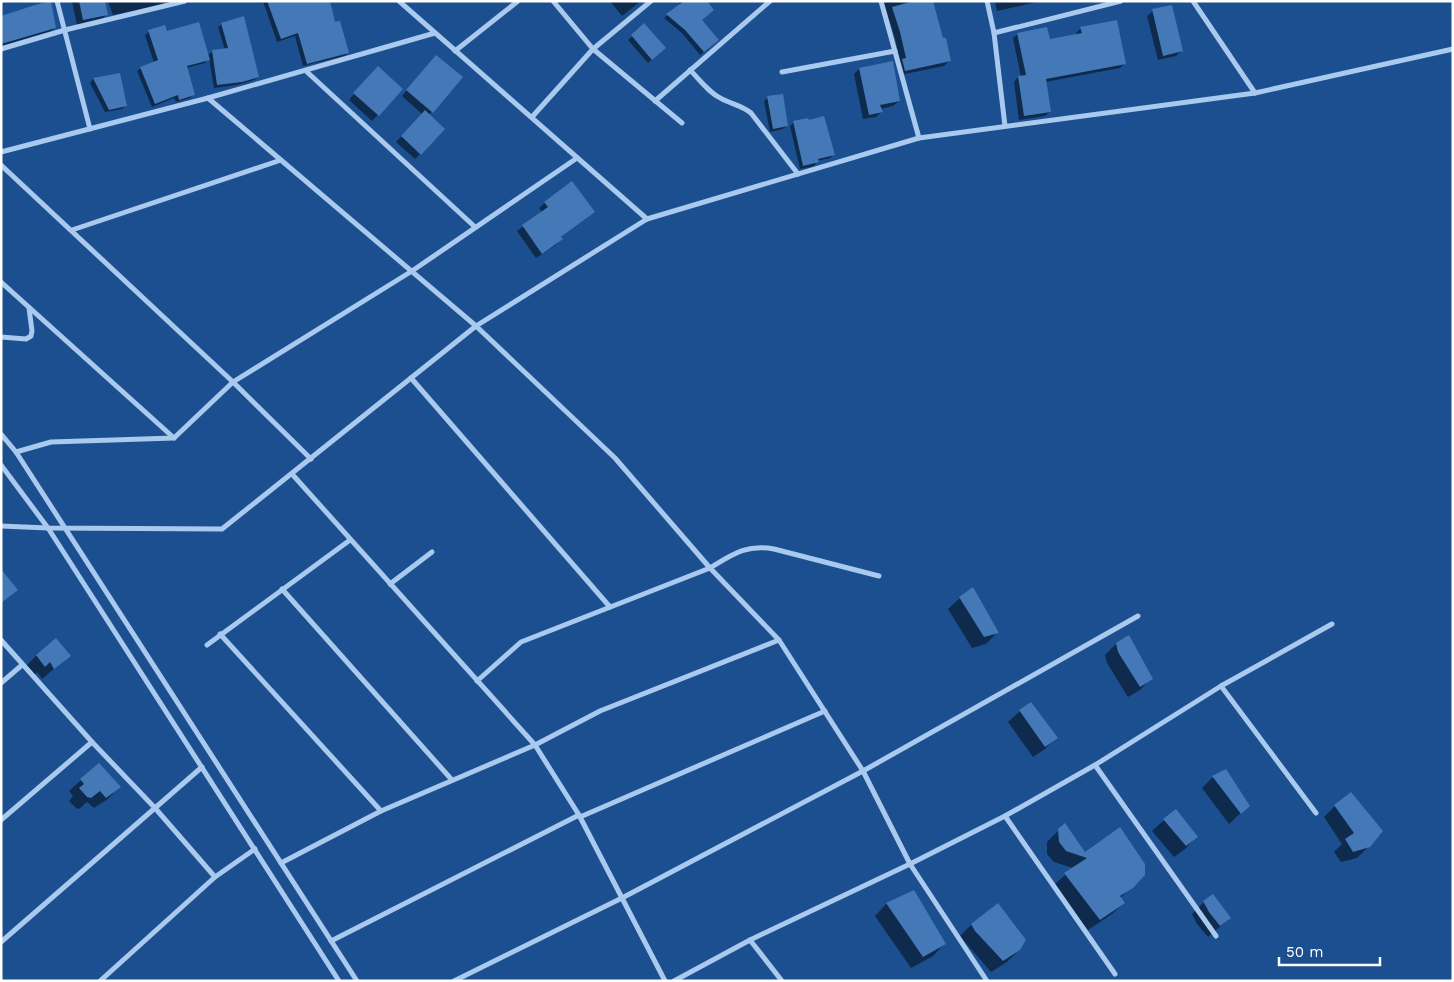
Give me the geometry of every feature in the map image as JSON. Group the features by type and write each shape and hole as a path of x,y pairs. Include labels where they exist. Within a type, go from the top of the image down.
{"street":[{"path":"57,1 90,129"},
{"path":"1,49 65,30 185,1"},
{"path":"399,1 647,218"},
{"path":"455,51 518,1"},
{"path":"553,1 593,49 682,123"},
{"path":"532,118 593,49 651,1"},
{"path":"654,100 770,1"},
{"path":"881,1 919,138"},
{"path":"987,1 994,33 1005,126"},
{"path":"994,33 1121,1"},
{"path":"1193,1 1255,93"},
{"path":"1,152 208,98 435,33"},
{"path":"1,526 222,529 476,326 647,218 919,138 1255,93 1453,49"},
{"path":"782,72 895,52"},
{"path":"690,70 713,94 751,113 798,174"},
{"path":"306,71 475,227"},
{"path":"208,98 476,326 615,458 710,568 779,640 863,771 910,864 987,981"},
{"path":"16,452 52,442 174,438 233,382 412,271 577,158"},
{"path":"72,230 281,160"},
{"path":"1,166 72,230 233,382 311,459"},
{"path":"1,282 174,438"},
{"path":"1,337 26,339 31,336 29,307"},
{"path":"411,378 610,607"},
{"path":"1,434 16,452 357,981"},
{"path":"1,464 48,528 339,981"},
{"path":"292,474 535,745 580,816 665,981"},
{"path":"207,645 350,540"},
{"path":"478,681 521,642 710,568 738,551 763,547 878,576"},
{"path":"390,584 432,552"},
{"path":"282,589 452,780"},
{"path":"454,981 622,898 863,771 1138,616"},
{"path":"674,981 750,940 910,864 1005,816 1095,765 1221,686 1332,624"},
{"path":"220,634 382,811"},
{"path":"1,640 92,742 155,808 215,878"},
{"path":"281,863 382,811 535,745 600,711 779,640"},
{"path":"1,683 22,665"},
{"path":"1221,686 1316,813"},
{"path":"331,941 580,816 825,711"},
{"path":"1,820 92,742"},
{"path":"1095,765 1216,936"},
{"path":"1,942 202,767"},
{"path":"1005,816 1115,974"},
{"path":"100,981 215,878 255,849"},
{"path":"750,940 782,981"}],"building":[{"path":"51,1 56,28 1,44 1,16"},
{"path":"79,1 105,1 108,15 83,20"},
{"path":"267,1 330,1 335,22 340,21 349,53 307,64 298,33 281,39"},
{"path":"684,1 707,1 714,10 702,20 719,40 704,52 685,30 666,14"},
{"path":"914,1 933,1 943,38 946,38 951,61 905,71 902,59 906,58 892,7"},
{"path":"1172,5 1183,51 1163,56 1152,9"},
{"path":"244,16 259,77 242,82 217,85 212,50 228,48 221,23"},
{"path":"1117,20 1126,64 1046,79 1051,112 1024,116 1018,76 1026,75 1017,33 1047,27 1050,39 1082,33 1080,27"},
{"path":"199,22 210,60 187,66 195,95 179,100 178,95 155,104 140,67 158,60 148,30 165,25 167,31"},
{"path":"644,23 666,48 652,60 631,35"},
{"path":"436,55 463,77 433,113 406,90"},
{"path":"893,61 900,101 880,105 883,112 869,115 859,68"},
{"path":"378,66 403,89 379,116 353,93"},
{"path":"120,73 127,106 109,110 93,78"},
{"path":"783,94 788,126 773,129 767,96"},
{"path":"425,110 445,129 421,155 401,136"},
{"path":"824,116 835,155 818,159 819,162 803,166 793,121 808,118 809,120"},
{"path":"572,181 595,212 561,237 563,239 542,254 522,225 548,207 544,202"},
{"path":"1,569 18,590 1,603"},
{"path":"973,587 999,633 984,637 959,597"},
{"path":"1129,635 1153,679 1140,687 1118,652 1116,643"},
{"path":"56,638 71,656 54,669 50,662 45,667 36,655"},
{"path":"1031,702 1058,738 1045,747 1019,710"},
{"path":"99,763 121,787 106,798 100,791 91,798 87,797 79,788 84,784 80,779"},
{"path":"1226,769 1250,806 1241,814 1212,776"},
{"path":"1351,792 1383,831 1370,847 1353,852 1345,839 1354,833 1334,805"},
{"path":"1176,809 1198,837 1186,846 1163,819"},
{"path":"1065,823 1085,852 1120,827 1145,864 1145,875 1133,888 1120,896 1125,903 1100,920 1064,873 1087,858 1066,851 1059,842 1058,829"},
{"path":"914,890 946,944 923,957 886,903"},
{"path":"1213,894 1231,918 1220,926 1203,901"},
{"path":"998,903 1026,940 1020,950 1003,961 975,931 971,924"}]}
